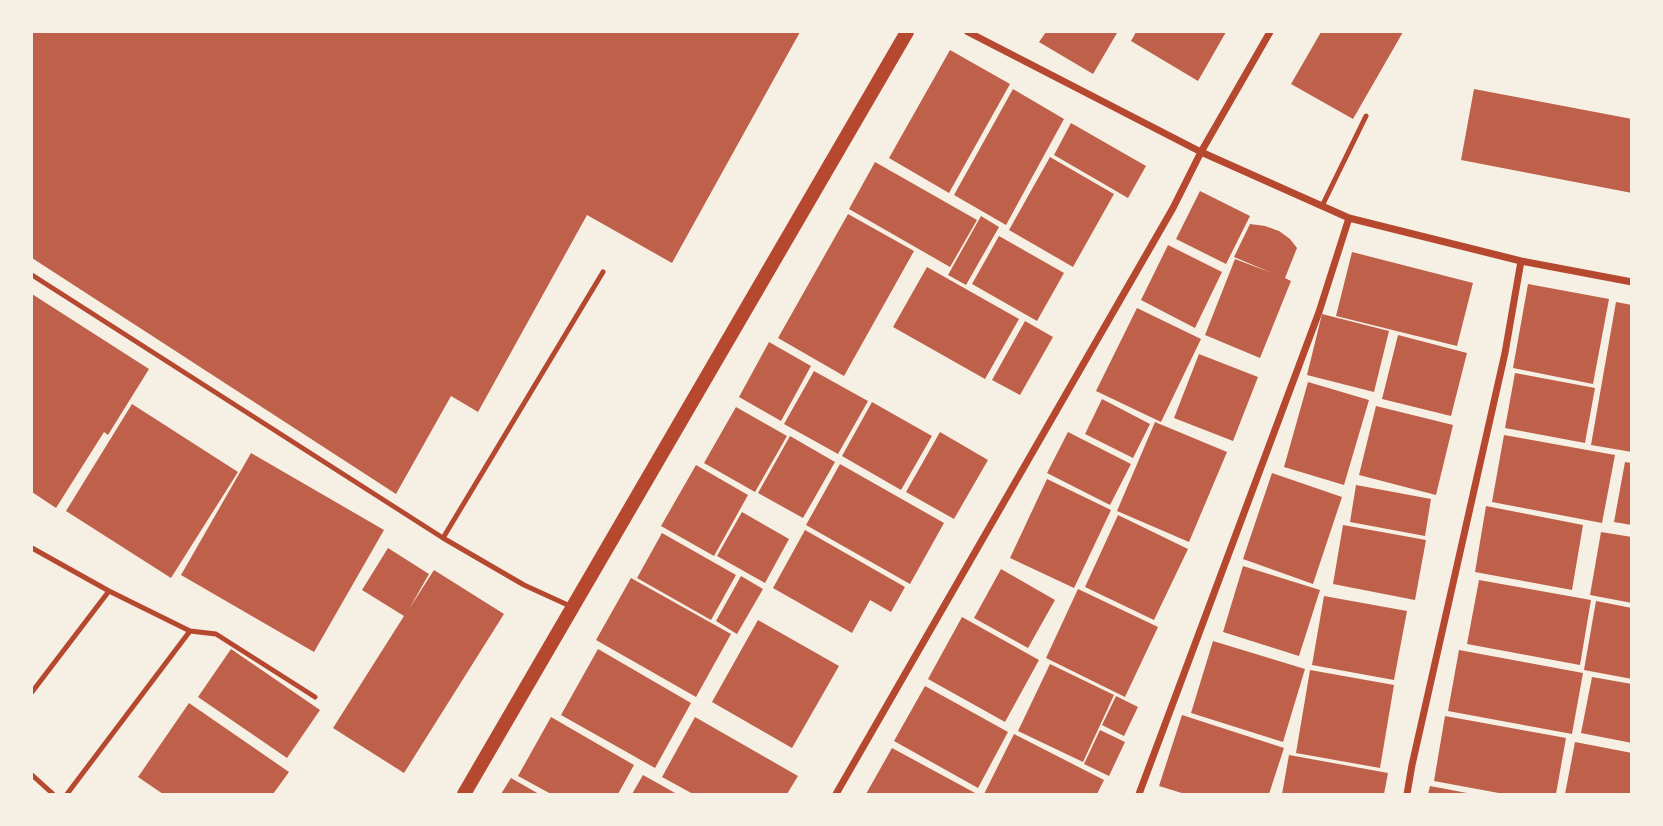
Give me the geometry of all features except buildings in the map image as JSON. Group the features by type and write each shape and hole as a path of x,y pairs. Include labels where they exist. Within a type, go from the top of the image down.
{"main road":[{"path":"464,794 907,32"}],"street":[{"path":"968,32 1201,152 1349,218 1521,261 1632,282"},
{"path":"836,794 1166,220 1201,152 1270,32"},
{"path":"1139,794 1319,312 1349,218"},
{"path":"1407,794 1506,354 1521,261"}],"lane":[{"path":"1322,206 1366,116"},
{"path":"443,538 603,272"},
{"path":"32,275 443,538 524,585 573,607"},
{"path":"32,548 109,591 190,631 216,634 315,697"},
{"path":"32,692 109,591"},
{"path":"67,794 190,631"},
{"path":"32,775 53,794"}]}
